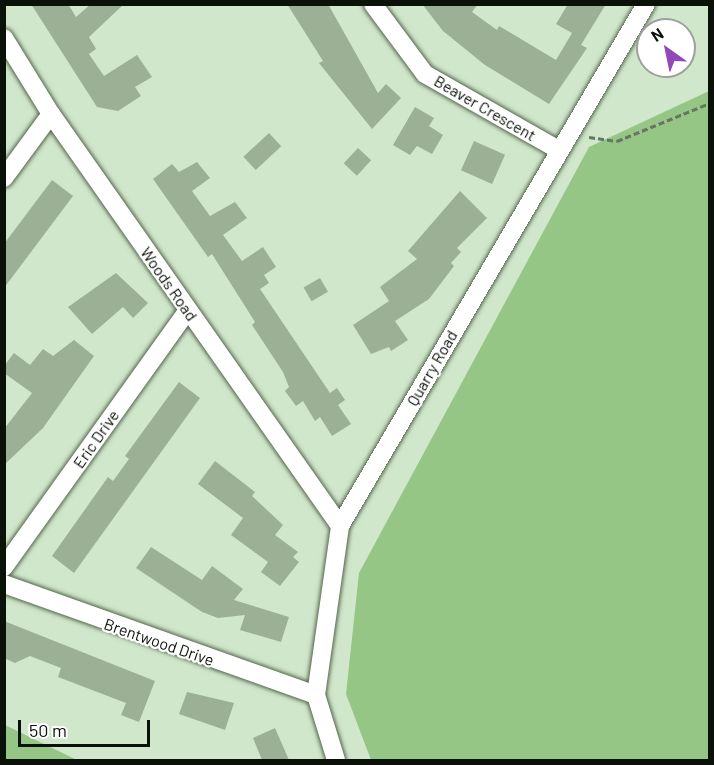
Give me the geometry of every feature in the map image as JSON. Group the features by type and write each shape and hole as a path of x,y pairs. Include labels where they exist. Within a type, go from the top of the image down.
{"street":[{"name":"Beaver Crescent","path":"373,4 425,74 562,141"},
{"name":"Quarry Road","path":"336,760 316,695 340,526 562,141 646,4"},
{"name":"Woods Road","path":"4,38 51,114 340,526"},
{"path":"4,178 51,114"},
{"name":"Eric Drive","path":"4,567 187,311"},
{"name":"Brentwood Drive","path":"4,584 316,695"}],"path":[{"path":"562,141 617,141 710,103"}],"green space":[{"path":"709,91 709,760 371,760 346,694 359,573 589,147"},
{"path":"5,725 77,760 5,760"}],"building":[{"path":"31,4 68,4 76,17 91,4 124,4 89,37 96,49 89,54 104,76 137,55 152,77 135,87 141,96 118,111 97,107"},
{"path":"287,4 328,4 378,93 386,84 401,98 372,129 319,63 323,61"},
{"path":"422,4 478,4 472,12 497,30 499,26 556,60 572,33 556,24 568,4 606,4 581,45 587,48 549,104 485,65 443,31"},
{"path":"415,107 434,118 429,126 443,135 432,154 417,146 410,155 393,145"},
{"path":"269,133 281,146 256,170 243,157"},
{"path":"474,141 505,155 492,184 461,170"},
{"path":"358,148 371,160 357,176 344,163"},
{"path":"197,162 210,178 192,191 210,216 235,202 247,218 223,235 242,261 263,247 276,267 264,275 269,283 260,289 330,393 337,388 345,400 338,405 351,424 332,436 320,417 315,421 303,401 296,406 285,391 289,387 283,372 252,325 255,322 212,254 208,257 153,179 172,164 179,172"},
{"path":"52,180 73,196 4,288 4,244"},
{"path":"460,191 487,218 457,248 461,252 451,263 454,266 429,299 395,321 408,340 391,351 389,347 371,354 353,325 389,301 380,287 417,259 408,251"},
{"path":"116,273 148,303 133,318 123,307 92,334 68,307"},
{"path":"320,278 328,292 312,301 304,288"},
{"path":"74,340 94,356 43,428 4,465 4,429 32,393 4,373 4,366 14,353 30,365 43,349 53,356"},
{"path":"179,382 200,398 74,573 52,556 108,477 113,481 129,459 125,456"},
{"path":"215,461 255,492 252,496 283,525 275,535 298,552 293,557 299,562 280,586 261,572 268,562 231,535 243,518 198,484"},
{"path":"151,547 202,580 212,566 243,589 234,600 289,617 281,642 240,630 245,615 218,618 202,612 136,568"},
{"path":"4,621 155,681 139,722 121,715 126,703 58,677 61,668 30,656 15,663 4,658"},
{"path":"187,692 234,703 225,730 179,714"},
{"path":"275,728 289,760 262,760 253,738"}]}
